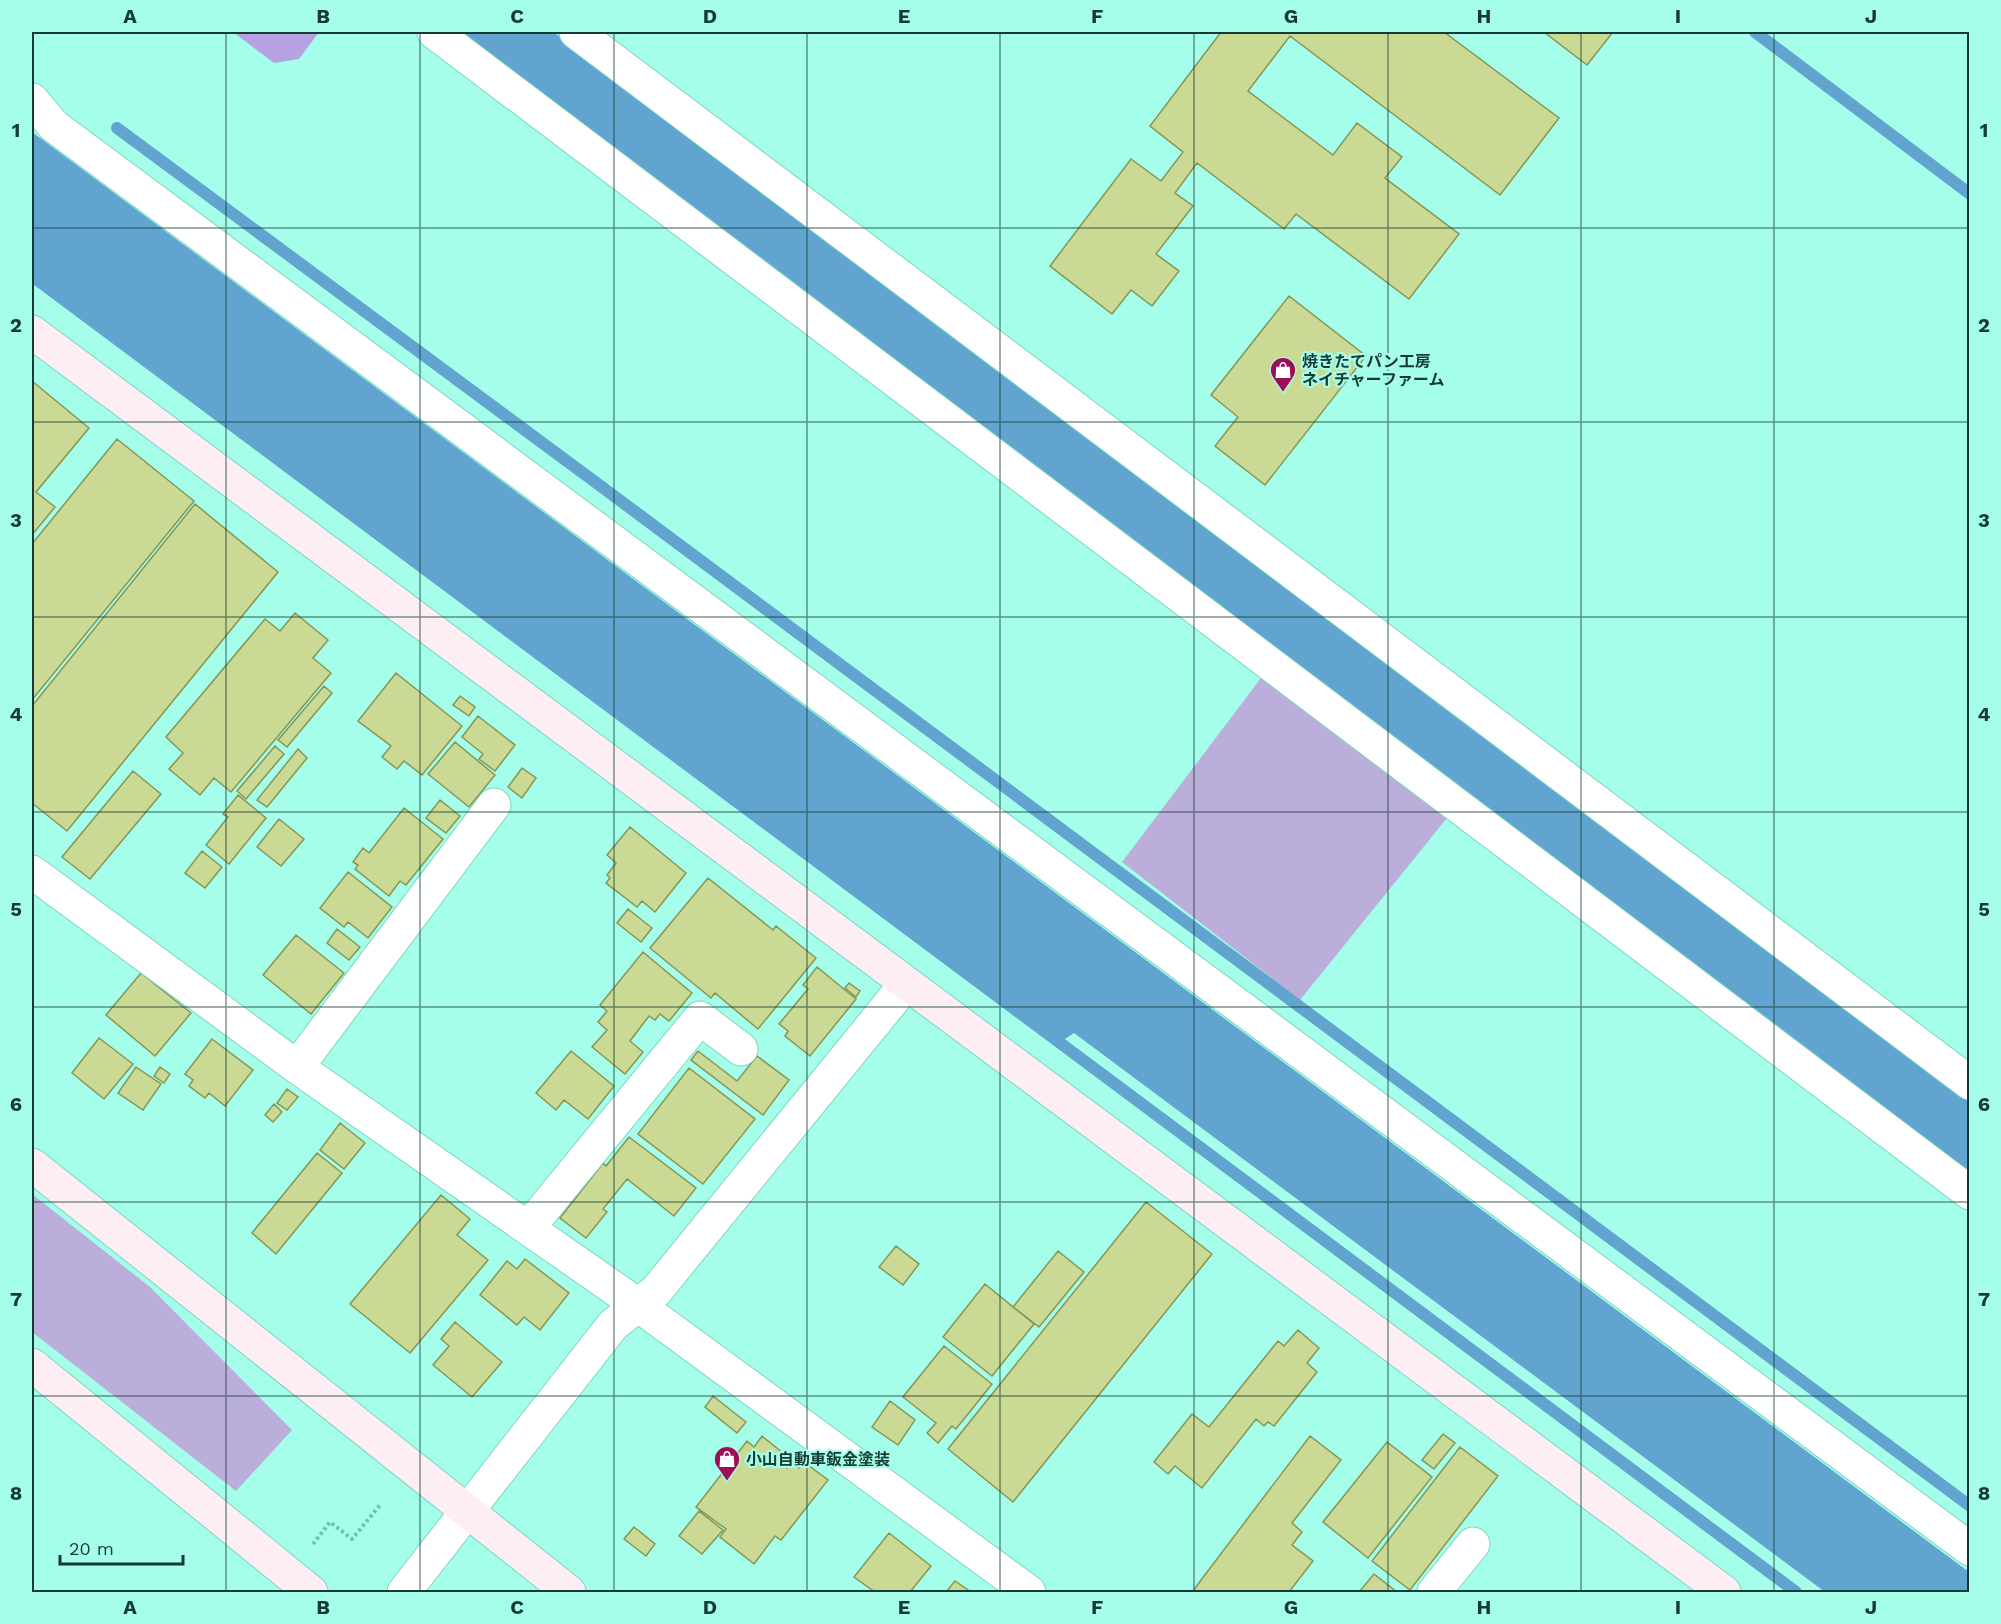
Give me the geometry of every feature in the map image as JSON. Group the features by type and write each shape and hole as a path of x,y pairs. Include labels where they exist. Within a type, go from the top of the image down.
{"street":[{"path":"434,32 1970,1194"},
{"path":"576,32 1970,1083"},
{"path":"32,100 54,126 1970,1549"},
{"path":"32,332 1724,1593"},
{"path":"297,1067 494,805"},
{"path":"32,872 297,1067 638,1305 1029,1593"},
{"path":"404,1593 613,1325 656,1291 906,984"},
{"path":"528,1228 700,1017 741,1049"},
{"path":"32,1165 569,1593"},
{"path":"32,1365 311,1593"},
{"path":"1434,1593 1473,1544"}],"path":[{"path":"308,1549 330,1522 352,1539 381,1504"}],"shaded area":[{"path":"233,32 319,32 299,59 274,63"},
{"path":"1264,674 1451,813 1300,1000 1122,862"},
{"path":"32,1194 150,1287 292,1430 236,1491 32,1332"}],"water":[{"path":"32,132 1969,1572 1969,1592 1825,1592 1074,1033 1062,1041 32,270"}],"building":[{"path":"1221,32 1444,32 1559,118 1500,195 1290,36 1248,91 1333,155 1357,123 1402,157 1385,178 1459,234 1409,299 1296,214 1284,229 1197,163 1175,193 1193,206 1156,254 1179,271 1152,306 1131,290 1112,314 1050,266 1131,159 1161,181 1183,152 1150,126"},
{"path":"1544,32 1613,32 1587,65"},
{"path":"1289,296 1366,356 1265,485 1215,446 1238,417 1211,395"},
{"path":"32,381 89,428 36,492 55,507 32,535"},
{"path":"117,439 194,501 32,700 32,544"},
{"path":"195,504 278,572 67,831 32,803 32,706"},
{"path":"295,613 328,640 313,658 331,673 231,792 214,778 200,795 169,769 183,753 166,737 265,619 280,631"},
{"path":"396,673 462,726 422,775 404,761 397,769 382,757 391,746 358,721"},
{"path":"324,686 332,693 287,747 278,740"},
{"path":"460,696 475,707 469,716 453,705"},
{"path":"478,716 515,745 495,771 479,759 483,754 462,737"},
{"path":"455,742 495,775 469,807 428,774"},
{"path":"275,746 284,754 246,799 237,791"},
{"path":"298,749 307,758 267,807 257,800"},
{"path":"522,768 536,778 522,798 508,787"},
{"path":"133,771 161,794 90,879 62,857"},
{"path":"238,795 266,818 229,864 206,845 228,817 223,814"},
{"path":"440,800 460,816 446,833 426,818"},
{"path":"404,808 443,839 406,885 400,881 389,896 355,869 358,865 353,862 363,848 369,853"},
{"path":"279,819 304,839 281,866 257,847"},
{"path":"630,827 686,873 655,912 642,901 637,907 606,883 610,878 607,875 616,863 607,855"},
{"path":"202,851 222,867 205,888 185,873"},
{"path":"348,872 392,907 368,938 348,922 344,927 320,908"},
{"path":"708,878 773,930 776,926 816,958 758,1029 715,993 711,998 650,948"},
{"path":"628,909 652,928 641,942 617,923"},
{"path":"337,929 360,947 349,960 327,943"},
{"path":"296,935 344,973 311,1014 263,975"},
{"path":"643,952 692,993 669,1021 660,1014 655,1020 649,1016 630,1041 643,1052 625,1074 592,1047 607,1030 598,1022 607,1011 600,1005"},
{"path":"817,967 856,999 810,1056 785,1036 788,1031 779,1024 808,989 803,985"},
{"path":"141,973 191,1013 155,1056 106,1015"},
{"path":"849,983 860,991 856,997 845,988"},
{"path":"99,1038 133,1064 104,1099 72,1073"},
{"path":"212,1039 253,1070 225,1106 209,1093 205,1098 189,1086 193,1080 185,1074"},
{"path":"571,1051 614,1086 588,1119 564,1100 556,1110 536,1093"},
{"path":"698,1051 737,1081 757,1056 789,1080 763,1115 691,1060"},
{"path":"136,1067 161,1084 143,1110 118,1093"},
{"path":"160,1067 170,1074 164,1083 154,1076"},
{"path":"689,1068 755,1119 703,1184 638,1134"},
{"path":"287,1089 298,1097 287,1110 277,1103"},
{"path":"274,1104 282,1112 273,1122 265,1115"},
{"path":"340,1123 365,1143 344,1169 320,1150"},
{"path":"629,1137 696,1188 674,1216 627,1179 603,1209 607,1212 586,1238 560,1218 603,1163 606,1166"},
{"path":"317,1153 342,1173 276,1254 252,1233"},
{"path":"441,1195 470,1219 457,1235 488,1260 410,1353 350,1304"},
{"path":"1146,1202 1212,1254 1013,1502 948,1449"},
{"path":"896,1246 919,1264 903,1285 879,1267"},
{"path":"1058,1251 1084,1272 1039,1327 1013,1307"},
{"path":"525,1259 569,1293 540,1330 524,1317 517,1325 480,1295 507,1261 517,1269"},
{"path":"985,1284 1034,1324 992,1376 943,1337"},
{"path":"455,1322 502,1362 472,1397 433,1365 449,1346 441,1339"},
{"path":"1298,1330 1319,1348 1307,1363 1317,1372 1274,1426 1268,1422 1264,1426 1256,1419 1202,1488 1175,1466 1168,1474 1154,1462 1192,1414 1209,1427 1278,1341 1284,1346"},
{"path":"944,1346 992,1384 956,1429 952,1426 938,1443 927,1433 936,1423 903,1397"},
{"path":"713,1396 746,1422 737,1433 705,1407"},
{"path":"890,1401 915,1420 898,1445 872,1427"},
{"path":"1443,1434 1455,1443 1434,1469 1422,1460"},
{"path":"762,1436 788,1457 782,1464 787,1468 792,1462 799,1468 804,1462 828,1480 781,1540 775,1536 754,1564 720,1537 726,1529 696,1507 747,1441 754,1447"},
{"path":"1310,1436 1341,1460 1292,1523 1302,1532 1292,1545 1313,1561 1289,1592 1192,1592"},
{"path":"1387,1442 1432,1477 1368,1558 1323,1522"},
{"path":"1460,1447 1498,1476 1410,1590 1372,1561"},
{"path":"699,1511 723,1530 702,1554 679,1536"},
{"path":"634,1527 655,1544 646,1556 624,1539"},
{"path":"889,1533 931,1566 910,1592 875,1592 854,1577"},
{"path":"1374,1574 1397,1592 1359,1592"},
{"path":"955,1581 971,1592 946,1592"}],"waterway":[{"path":"492,32 1970,1144"},
{"path":"1755,32 1970,194"},
{"path":"117,128 1970,1506"},
{"path":"32,276 1796,1592"}],"place":[{"name":"焼きたてパン工房 ネイチャーファーム","path":"1283,393"},
{"name":"小山自動車鈑金塗装","path":"727,1482"}]}
